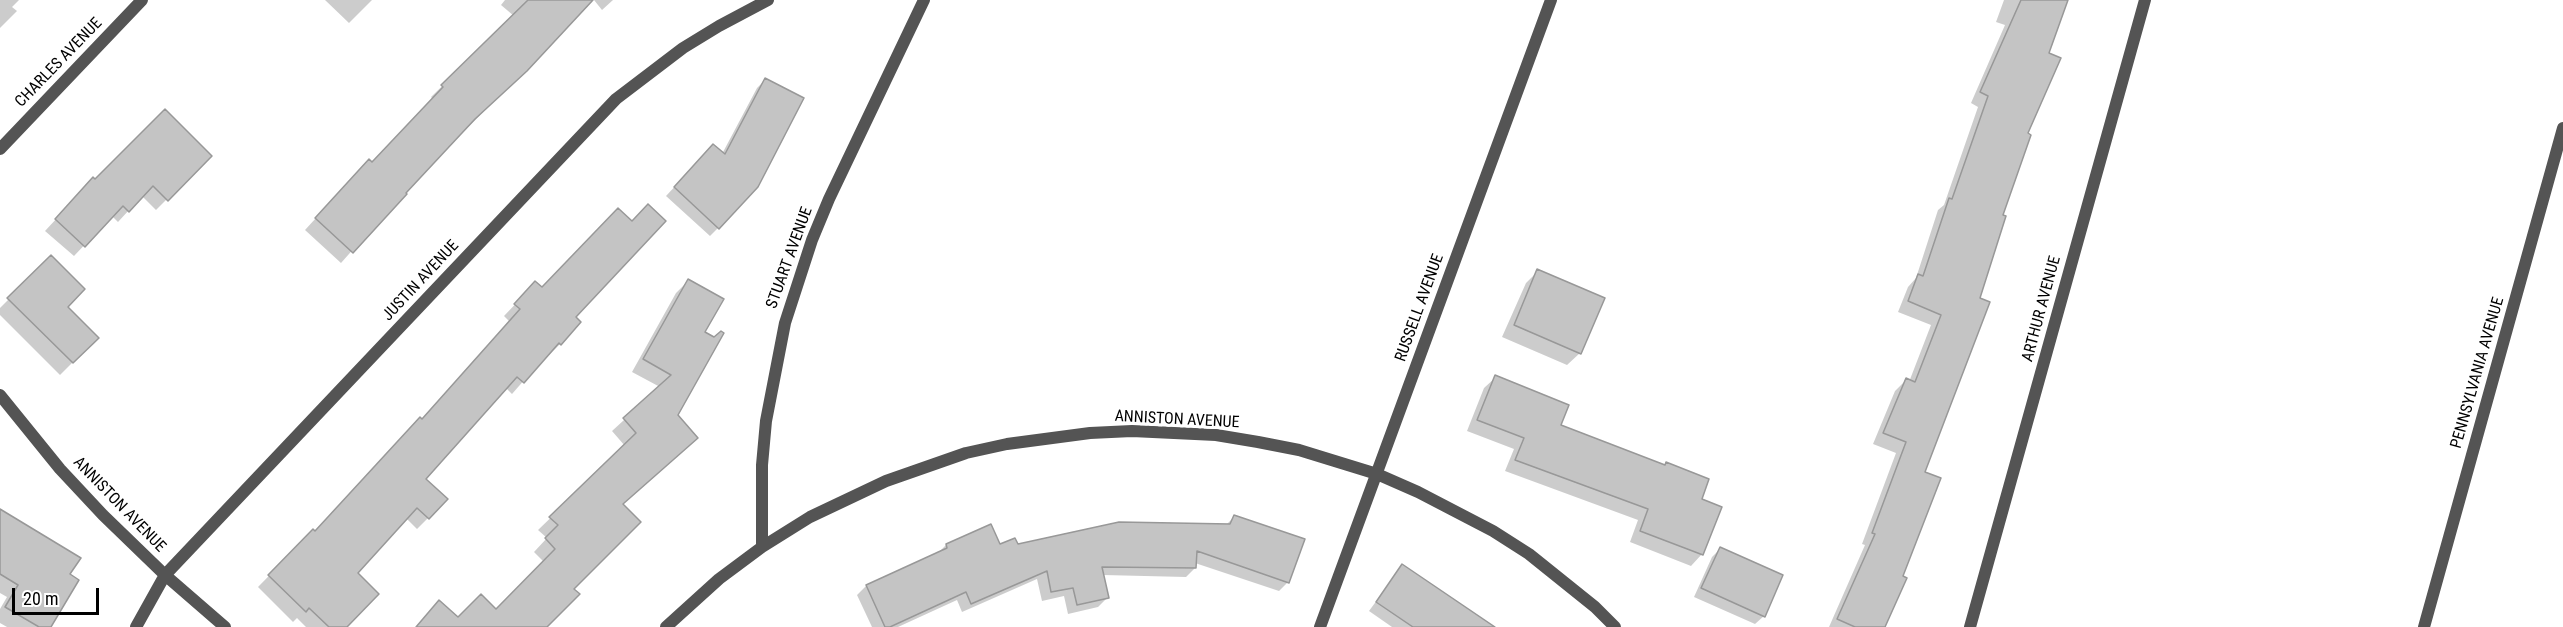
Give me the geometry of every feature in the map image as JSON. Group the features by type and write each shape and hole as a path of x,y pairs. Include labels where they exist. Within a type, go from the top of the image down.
{"street":[{"name":"CHARLES AVENUE","path":"0,149 141,0"},
{"name":"JUSTIN AVENUE","path":"136,627 165,575 616,99 683,48 768,0"},
{"name":"STUART AVENUE","path":"762,547 762,465 766,421 785,323 812,240 825,209 924,0"},
{"name":"RUSSELL AVENUE","path":"1320,627 1551,0"},
{"name":"ARTHUR AVENUE","path":"1970,627 2145,0"},
{"name":"PENNSYLVANIA AVENUE","path":"2424,627 2563,128"},
{"name":"ANNISTON AVENUE","path":"0,395 67,477 103,515 165,575 225,627"},
{"name":"ANNISTON AVENUE","path":"666,627 718,579 762,547 810,517 886,481 966,453 1048,437 1132,431 1216,435 1299,450 1377,474 1418,492 1493,531 1545,567 1595,606 1615,627"}],"building":[{"path":"528,0 593,0 527,71 475,119 353,253 315,218 369,159 372,162 443,87 441,85"},
{"path":"2021,0 2068,0 2049,53 2061,58 2028,133 2031,135 2003,215 2006,216 1980,298 1990,302 1925,472 1941,478 1903,576 1907,578 1885,627 1855,627 1837,619 1875,534 1872,533 1906,442 1883,433 1906,378 1915,382 1941,315 1908,301 1918,274 1923,276 1949,198 1952,199 1988,96 1980,92"},
{"path":"765,78 804,98 758,187 719,229 674,187 713,144 725,154"},
{"path":"165,109 212,156 168,201 153,186 129,212 123,206 85,247 55,219 93,177 95,179"},
{"path":"648,204 666,221 576,317 581,322 561,345 559,343 524,383 517,377 426,479 448,499 429,519 417,508 358,573 379,594 347,627 329,627 309,608 306,612 268,575 313,529 315,531 420,417 422,419 520,309 514,304 535,281 542,287 618,208 632,221"},
{"path":"51,255 85,289 68,307 99,338 73,363 7,298"},
{"path":"1537,269 1605,298 1581,354 1514,325"},
{"path":"688,279 724,299 705,332 714,337 721,331 724,333 678,415 698,438 623,504 641,522 574,589 580,594 547,627 416,627 439,600 458,617 481,594 496,609 555,549 545,538 558,525 549,517 636,433 623,418 671,375 643,359"},
{"path":"1495,375 1569,405 1561,425 1665,465 1666,462 1709,479 1702,499 1722,507 1703,555 1640,531 1648,509 1515,460 1524,438 1477,420"},
{"path":"0,509 81,558 70,574 79,580 51,627 39,627 5,607 18,585 0,574"},
{"path":"1234,515 1305,539 1289,583 1197,551 1196,568 1102,567 1109,598 1077,605 1073,588 1051,592 1047,571 971,604 966,592 890,627 885,627 866,585 947,548 946,544 991,524 1000,544 1015,538 1018,544 1119,522 1230,524"},
{"path":"1720,547 1783,575 1765,617 1701,588"},
{"path":"1402,564 1495,627 1413,627 1376,602"}]}
